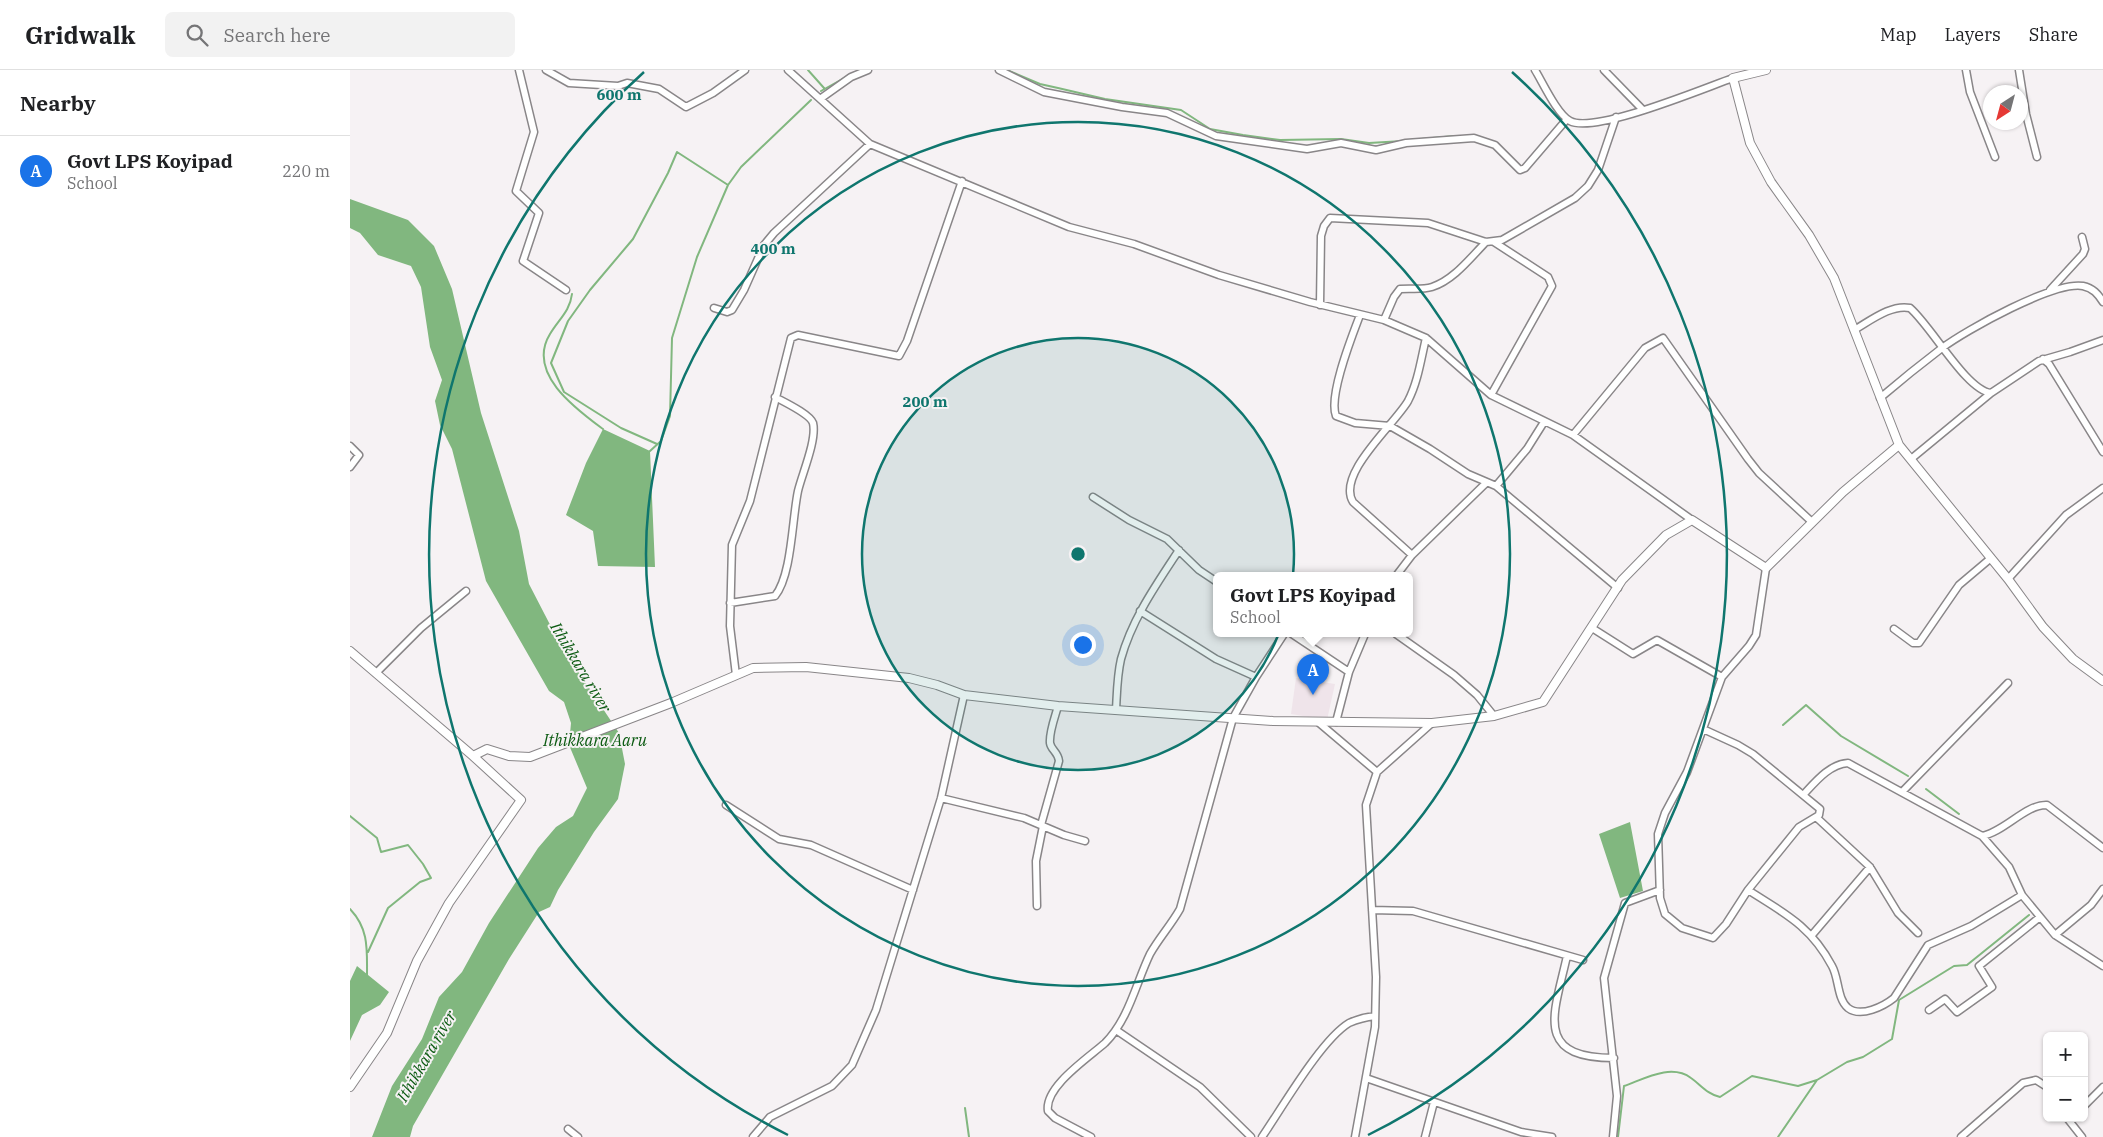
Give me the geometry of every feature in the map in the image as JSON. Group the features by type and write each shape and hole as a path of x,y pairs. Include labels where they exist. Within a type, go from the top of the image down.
{"street":[{"path":"519,70 534,132 516,191 536,209 539,217 523,261 566,290"},
{"path":"546,70 570,83 618,86 627,83 659,89 686,106 713,93 745,70"},
{"path":"788,70 870,144 1069,227 1134,244 1219,275 1320,305 1384,320 1426,338 1491,395 1572,435 1692,520 1766,568"},
{"path":"820,99 851,77 868,70"},
{"path":"999,70 1044,92 1122,107 1167,113 1216,136 1307,149 1351,143 1376,150 1406,143 1474,138 1495,145 1520,170 1526,168 1568,119"},
{"path":"1535,70 1568,119 1575,123 1616,117 1643,110 1733,78 1766,70"},
{"path":"1604,70 1643,110"},
{"path":"1966,70 1970,92 1995,157"},
{"path":"2019,70 2026,114 2037,157"},
{"path":"1733,78 1750,143 1771,182 1808,235 1834,278 1899,445 2008,579 2043,627 2067,652 2103,681"},
{"path":"1320,305 1321,236 1324,226 1330,218 1428,223 1486,242 1494,242 1539,220 1575,198 1588,186 1598,170 1616,117"},
{"path":"714,308 727,312 732,310 744,290 764,245 870,144"},
{"path":"736,675 730,626 732,546 750,501 789,343 794,335 899,356 907,341 962,181"},
{"path":"2049,291 2083,254 2085,249 2082,238"},
{"path":"1384,320 1394,297 1400,289 1425,289 1438,285 1451,276 1486,242"},
{"path":"1491,395 1552,286 1548,277 1494,242"},
{"path":"1880,398 1944,346 2010,309 2049,291 2062,286 2083,286 2091,289 2103,302"},
{"path":"1854,330 1893,309 1904,307 1916,314 1944,346 1973,385 1985,393 1991,393"},
{"path":"1360,315 1342,365 1334,411 1340,419 1369,425 1390,426 1468,474 1496,486 1618,588"},
{"path":"1412,555 1351,498 1352,484 1357,468 1365,453 1390,426 1415,385 1426,338"},
{"path":"1572,435 1644,348 1663,338 1759,473 1812,522"},
{"path":"1911,459 1991,393 2043,359 2103,340"},
{"path":"2043,359 2049,364 2103,452"},
{"path":"730,603 775,596 784,578 798,493 812,440 813,424 807,416 775,397"},
{"path":"1496,486 1527,449 1544,422"},
{"path":"1702,728 1738,745 1804,794 1820,809 1819,815 1799,827 1748,890 1718,934 1713,938 1708,938 1682,928 1671,921 1662,905 1658,834 1660,824 1687,772 1702,728 1722,677 1756,635 1766,568 1843,492 1899,445"},
{"path":"350,446 359,455 350,467"},
{"path":"1399,572 1412,555 1486,482"},
{"path":"2008,579 2066,515 2103,488"},
{"path":"1093,496 1129,520 1167,539 1213,579"},
{"path":"473,756 486,749 510,756 530,758 753,668 806,667 909,678 937,685 964,695 1058,706 1233,718 1318,722 1432,723 1494,716 1543,702 1622,580 1666,535 1692,520"},
{"path":"1116,710 1121,660 1140,611 1178,550"},
{"path":"1894,629 1913,643 1918,643 1959,585 1991,558"},
{"path":"376,674 421,628 466,591"},
{"path":"1140,611 1216,659 1256,677"},
{"path":"1592,628 1633,654 1657,640 1722,677"},
{"path":"1091,1137 1055,1118 1048,1111 1047,1101 1055,1089 1116,1030 1150,955 1180,909 1233,718 1256,677 1282,637"},
{"path":"1297,637 1350,672"},
{"path":"1336,722 1350,672 1364,637"},
{"path":"1400,637 1454,675 1477,696 1494,716"},
{"path":"350,651 473,756 521,800 449,903 417,961 387,1033 350,1087"},
{"path":"1902,792 2008,683"},
{"path":"754,1137 770,1117 832,1086 852,1065 876,1010 941,798 964,695"},
{"path":"1037,906 1036,867 1042,826 1058,761 1058,755 1052,748 1050,740 1058,706"},
{"path":"1318,722 1377,772"},
{"path":"1355,1137 1375,1016 1372,910 1366,805 1377,772 1432,723"},
{"path":"1804,794 1821,776 1832,768 1842,763 1848,763 1982,836 2009,867 2022,894 2055,935 2103,966"},
{"path":"941,798 984,807 1085,841"},
{"path":"726,805 779,839 811,845 913,890"},
{"path":"1982,836 1993,833 2034,808 2047,805 2103,848"},
{"path":"1816,817 1870,867 1898,913 1918,933"},
{"path":"1812,934 1870,867"},
{"path":"2055,935 2090,905 2103,889"},
{"path":"1613,1137 1617,1096 1604,978 1621,910 1629,900 1660,890"},
{"path":"1748,890 1799,923 1812,934 1833,967 1844,1003 1852,1010 1858,1012 1887,1004 1894,998 1928,946 1972,926 2022,894"},
{"path":"1372,910 1413,910 1583,960"},
{"path":"1929,1010 1945,999 1957,1012 1992,987 1978,966 2040,917"},
{"path":"1567,956 1554,1022 1559,1041 1566,1049 1585,1057 1614,1058"},
{"path":"1262,1137 1329,1041 1348,1024 1359,1018 1375,1016"},
{"path":"1116,1030 1200,1087 1251,1137"},
{"path":"1366,1078 1521,1132 1552,1137"},
{"path":"1961,1137 2023,1083 2036,1080 2043,1084"},
{"path":"2088,1102 2103,1087"},
{"path":"1425,1137 1434,1102"},
{"path":"2072,1122 2082,1137"},
{"path":"568,1129 578,1137"}],"shaded area":[{"path":"1296,678 1335,684 1327,720 1291,714"}],"water":[{"name":"Ithikkara Aaru","path":"350,199 408,220 434,246 452,289 481,413 519,531 529,584 560,644 619,733 625,764 618,799 594,832 558,890 550,907 539,912 509,959 413,1126 410,1137 372,1137 392,1086 422,1039 439,997 462,972 489,923 538,848 556,827 573,816 587,788 569,745 571,723 564,702 549,691 486,581 452,449 440,425 435,401 442,380 430,347 421,287 411,266 378,255 360,233 350,228"},
{"path":"603,429 650,451 655,567 598,566 593,531 566,515 586,463"},
{"path":"1630,822 1643,891 1620,898 1599,834"},
{"path":"357,966 389,992 380,1005 362,1015 350,1041 350,981"}],"waterway":[{"path":"808,70 824,88"},
{"path":"1007,70 1040,84 1105,99 1181,110 1210,129 1243,135 1280,140 1341,139 1369,143 1403,141"},
{"path":"821,91 846,77"},
{"path":"650,451 661,441 670,416 672,338 697,257 728,185 741,167 811,100"},
{"path":"1410,140 1455,136"},
{"path":"657,444 621,428 564,392 551,363 568,321 590,290 633,239 677,152 728,185"},
{"path":"572,294 567,310 550,334 544,348 544,362 549,376 557,389 580,411 603,429"},
{"path":"1783,725 1806,705 1841,736 1908,776"},
{"path":"1926,789 1959,814"},
{"path":"350,816 377,838 381,852 408,845 431,878 420,882 388,908 368,952"},
{"path":"350,909 361,924 364,932 367,948 367,976"},
{"path":"1618,1137 1624,1086 1649,1076 1666,1072 1683,1074 1708,1092 1720,1097 1752,1076 1798,1086 1817,1080 1847,1062 1863,1057 1892,1039 1899,1000 1954,966 1967,965 2029,915"},
{"path":"1778,1137 1817,1080"},
{"path":"965,1108 969,1137"}],"place":[{"name":"Govt LPS Koyipad","path":"1313,695"}],"water label":[{"name":"Ithikkara river","path":"581,667"},
{"name":"Ithikkara river","path":"426,1056"}]}
